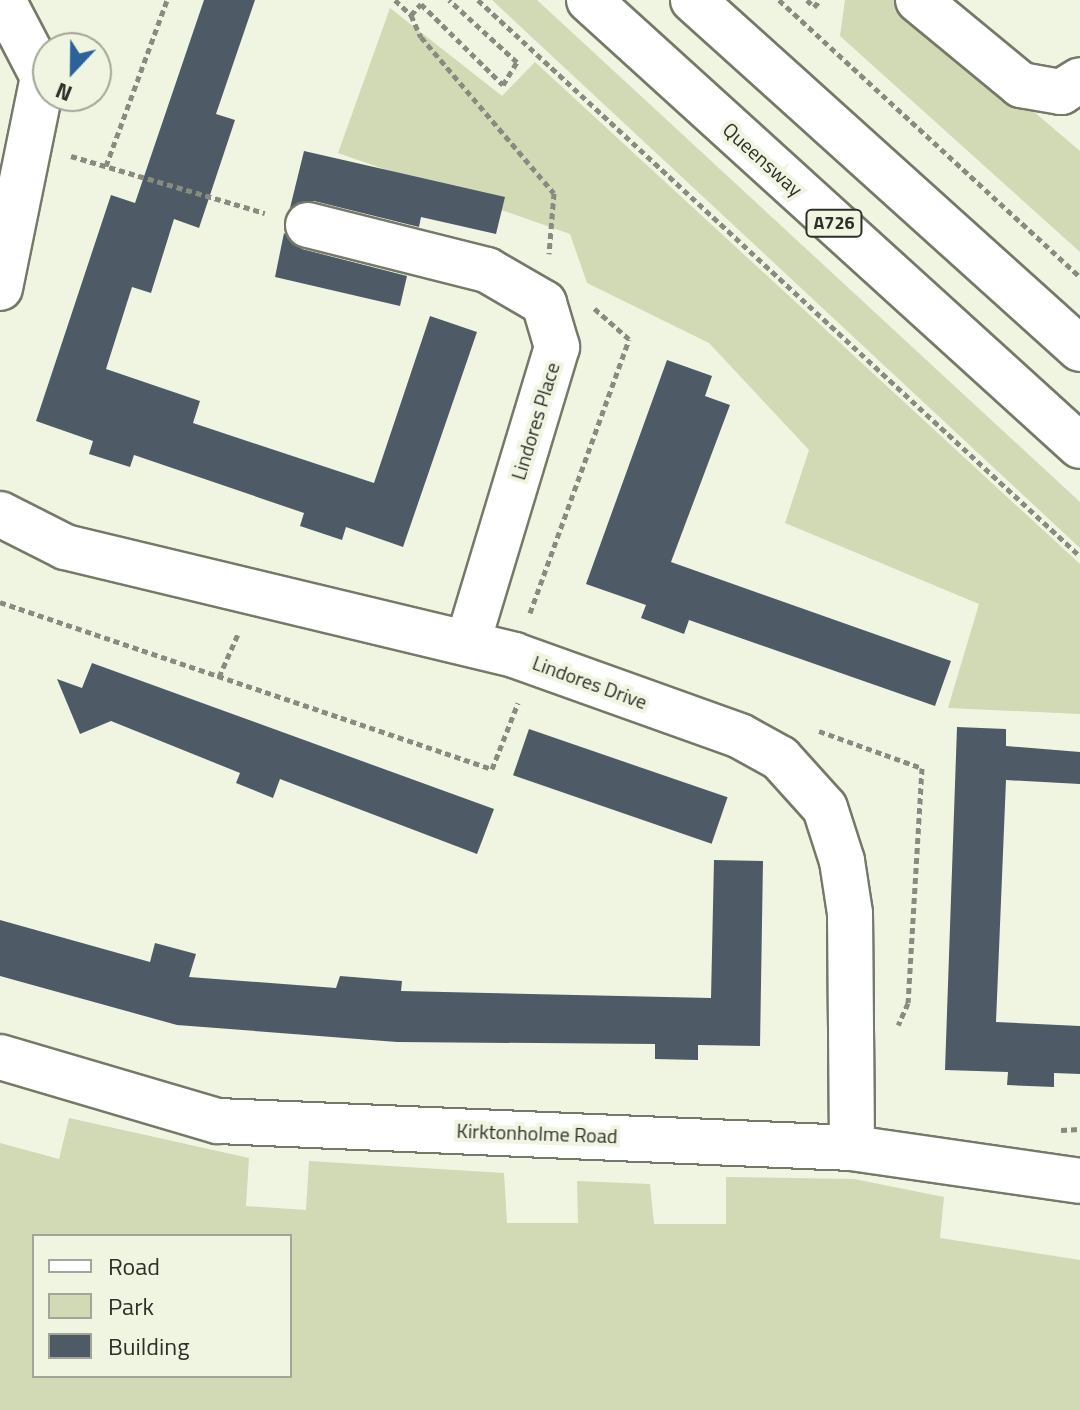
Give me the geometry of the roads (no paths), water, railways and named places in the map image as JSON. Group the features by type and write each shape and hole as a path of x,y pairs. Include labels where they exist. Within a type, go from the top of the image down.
{"main road":[{"path":"0,288 32,144 43,77 3,0"},
{"name":"Queensway","path":"589,0 1080,446"},
{"path":"693,0 1080,349"},
{"path":"918,0 1021,85 1074,99"},
{"name":"Lindores Place","path":"308,225 487,270 544,303 557,347 468,641"},
{"name":"Lindores Drive","path":"0,514 65,547 468,641 534,661 740,736 780,758 825,808 850,913 852,1148"},
{"name":"Kirktonholme Road","path":"0,1057 218,1121 852,1148 1080,1181"}]}
